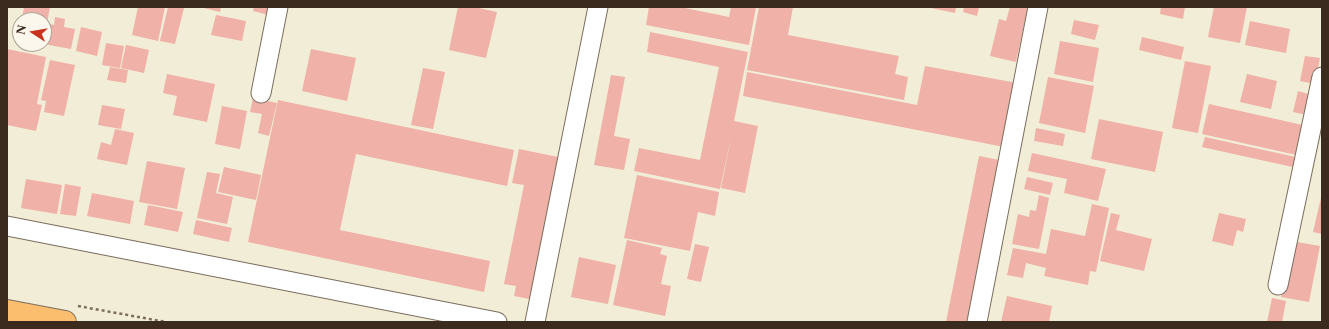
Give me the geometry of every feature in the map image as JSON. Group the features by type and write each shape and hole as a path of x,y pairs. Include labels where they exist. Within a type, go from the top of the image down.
{"main road":[{"path":"7,311 70,314"}],"street":[{"path":"261,93 278,7"},
{"path":"535,322 598,7"},
{"path":"977,322 1038,7"},
{"path":"1278,286 1322,77"},
{"path":"7,226 497,322"}],"path":[{"path":"70,314 166,322"}],"building":[{"path":"24,7 50,7 49,12 23,12"},
{"path":"138,7 165,7 158,41 132,35"},
{"path":"168,7 184,8 175,44 160,41"},
{"path":"200,7 221,7 220,12"},
{"path":"254,7 271,7 269,15 253,11"},
{"path":"458,7 474,7 497,12 486,58 449,50"},
{"path":"649,7 680,7 729,17 731,7 756,7 749,45 646,25"},
{"path":"759,7 793,7 788,35 899,56 895,74 908,77 904,100 747,70"},
{"path":"926,7 956,7 955,13"},
{"path":"964,7 979,7 977,16 963,12"},
{"path":"1010,7 1028,7 1016,62 990,56 999,19 1006,21"},
{"path":"1161,7 1185,7 1183,19 1160,14"},
{"path":"1214,7 1247,7 1240,43 1208,37"},
{"path":"216,15 246,21 242,41 211,35"},
{"path":"55,17 65,19 64,27 75,29 71,49 52,45 52,25 54,25"},
{"path":"1074,20 1099,25 1095,40 1071,34"},
{"path":"1250,21 1290,29 1286,53 1245,45"},
{"path":"81,27 102,32 97,56 76,51"},
{"path":"650,32 748,52 734,121 758,126 745,193 721,188 732,133 720,189 634,171 639,148 700,160 719,67 647,52"},
{"path":"1142,37 1184,47 1181,60 1139,50"},
{"path":"1060,41 1099,48 1093,82 1054,74"},
{"path":"106,43 124,46 120,68 102,65"},
{"path":"126,45 149,50 144,73 121,68"},
{"path":"7,49 12,50 12,52 22,52 46,57 37,104 42,105 36,131 7,125"},
{"path":"311,49 356,58 347,101 302,91"},
{"path":"1305,56 1320,58 1315,84 1300,81"},
{"path":"50,60 75,65 64,116 44,112 46,101 41,100"},
{"path":"1185,61 1211,66 1198,133 1172,128"},
{"path":"925,66 1017,83 1004,147 743,96 747,72 917,105"},
{"path":"110,67 128,70 126,83 107,80"},
{"path":"423,68 445,72 433,129 411,125"},
{"path":"167,74 215,84 207,122 173,115 177,96 163,93"},
{"path":"1247,74 1277,81 1271,109 1240,102"},
{"path":"611,75 625,77 614,136 630,139 624,170 594,165"},
{"path":"1048,77 1094,86 1085,133 1039,123"},
{"path":"1298,91 1312,95 1307,115 1293,112"},
{"path":"253,98 277,103 269,136 258,133 262,114 250,112"},
{"path":"278,100 514,150 507,186 356,154 340,230 490,261 484,292 248,242"},
{"path":"1209,104 1307,126 1301,156 1202,134"},
{"path":"102,105 125,109 121,129 98,125"},
{"path":"222,106 247,111 240,149 215,144"},
{"path":"1099,119 1163,132 1155,172 1091,159"},
{"path":"1036,128 1065,134 1063,146 1034,141"},
{"path":"115,129 134,133 127,165 97,159 101,142 111,145"},
{"path":"1205,137 1300,158 1297,168 1202,147"},
{"path":"519,149 563,158 534,300 514,296 516,286 504,284 524,185 512,183"},
{"path":"1032,153 1106,169 1098,201 1064,193 1067,179 1028,171"},
{"path":"979,156 1004,161 972,322 946,322"},
{"path":"147,161 185,168 177,209 139,202"},
{"path":"224,167 261,175 256,200 218,192"},
{"path":"207,172 220,174 216,193 233,197 227,224 197,218"},
{"path":"637,175 719,192 715,216 698,212 690,251 624,238"},
{"path":"1027,177 1053,183 1050,195 1024,189"},
{"path":"26,179 62,185 57,214 21,208"},
{"path":"65,184 81,187 76,216 60,214"},
{"path":"92,193 134,201 130,224 87,216"},
{"path":"1039,195 1049,198 1039,249 1012,244 1018,214 1029,217 1030,210 1036,211"},
{"path":"1322,198 1322,234 1313,232"},
{"path":"1092,204 1109,208 1096,272 1090,271 1088,285 1044,276 1046,268 1026,263 1023,278 1007,275 1013,248 1046,254 1051,229 1085,236"},
{"path":"148,205 183,212 178,232 144,225"},
{"path":"1111,213 1120,215 1116,230 1152,239 1144,271 1100,261"},
{"path":"1219,213 1246,219 1243,232 1237,230 1233,246 1212,241"},
{"path":"196,220 232,228 229,242 193,234"},
{"path":"627,240 662,248 660,254 667,256 661,284 671,286 665,316 613,305"},
{"path":"1291,241 1320,246 1309,302 1281,297"},
{"path":"695,244 709,247 701,282 687,279"},
{"path":"579,257 616,265 608,304 571,297"},
{"path":"1007,296 1052,306 1049,322 1001,322"},
{"path":"1272,298 1286,301 1282,322 1267,322"}]}
